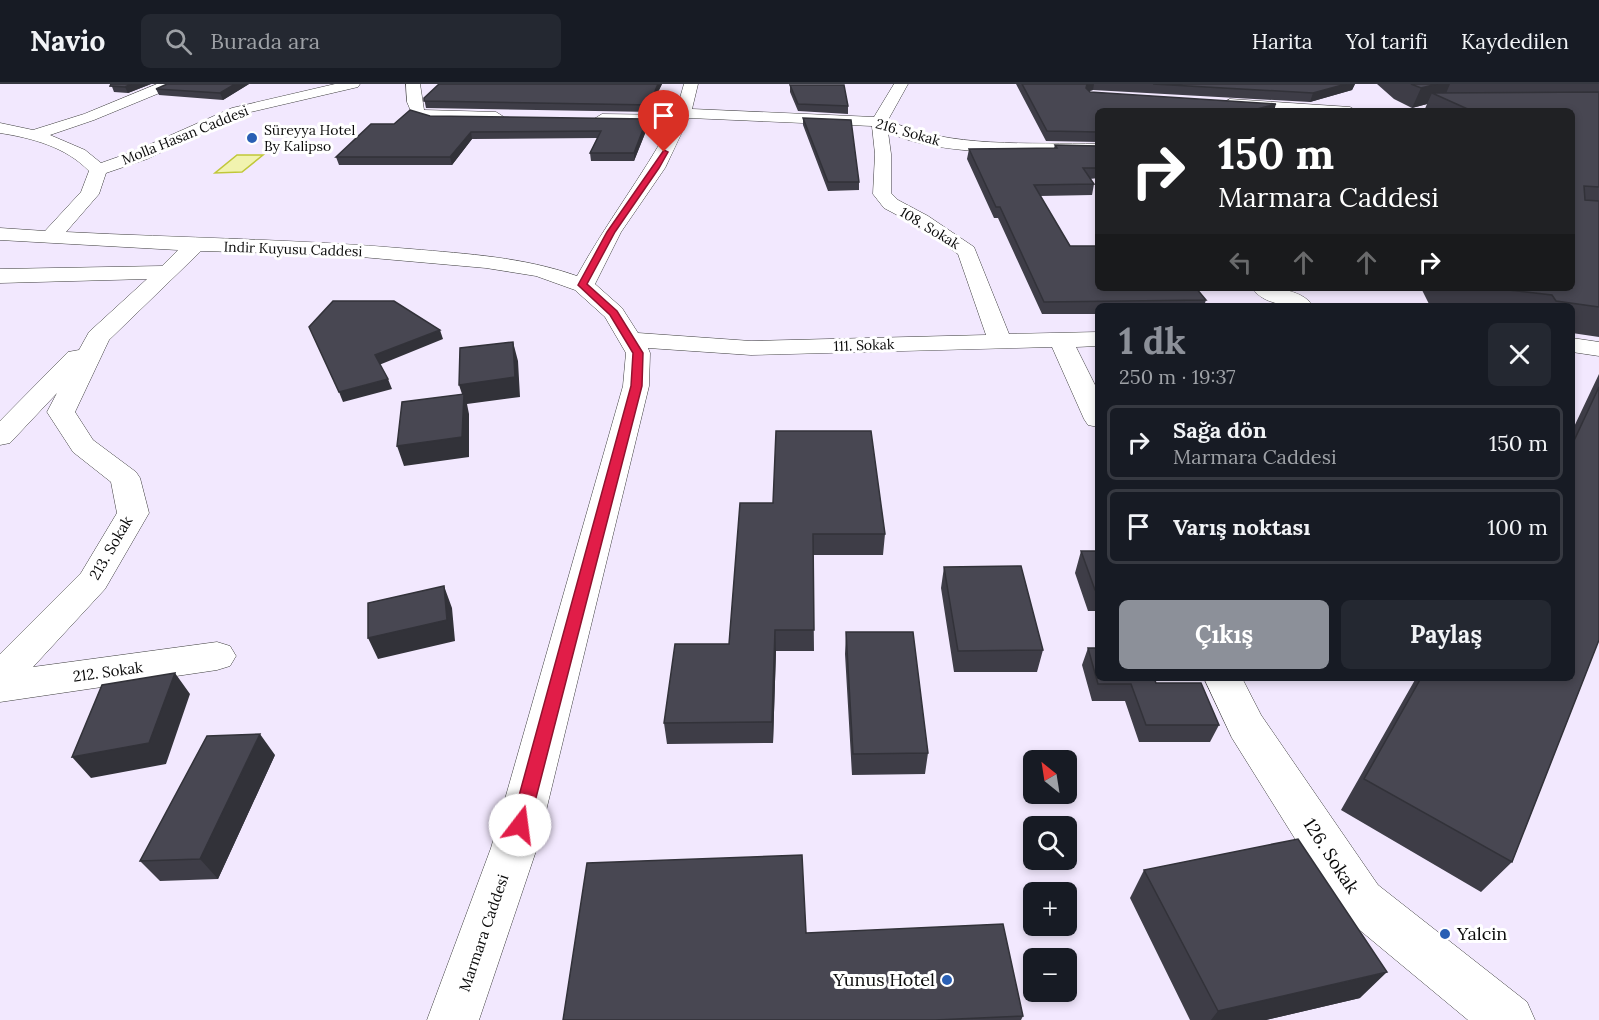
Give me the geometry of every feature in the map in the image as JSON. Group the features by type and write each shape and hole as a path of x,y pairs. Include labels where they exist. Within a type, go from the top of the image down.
{"street":[{"path":"33,135 89,117 169,84"},
{"name":"Molla Hasan Caddesi","path":"98,170 141,155 237,111 353,84"},
{"path":"413,84 414,102 418,113 432,116 514,117"},
{"path":"879,122 902,84"},
{"path":"1211,102 1282,108"},
{"path":"583,285 611,232 656,168 685,106"},
{"name":"216. Sokak","path":"585,118 685,106 879,122 904,134 951,144 1095,149"},
{"name":"108. Sokak","path":"879,122 883,154 882,194 891,204 928,224 967,251 1000,341"},
{"path":"0,128 53,141 90,160 98,170 90,194 51,236"},
{"name":"Indir Kuyusu Caddesi","path":"0,234 196,245 339,249 486,262 540,270 583,285"},
{"name":"213. Sokak","path":"0,678 93,581 133,513 125,478 83,446 61,412 98,337 196,245"},
{"path":"0,276 168,272"},
{"name":"Marmara Caddesi","path":"453,1020 514,848 636,386 638,353 614,313 583,285"},
{"path":"1270,291 1296,303"},
{"path":"0,437 98,337"},
{"path":"1060,339 1095,412"},
{"name":"111. Sokak","path":"630,340 751,348 1095,339"},
{"path":"1575,345 1599,349"},
{"name":"212. Sokak","path":"0,687 216,657"},
{"name":"126. Sokak","path":"1224,681 1246,726 1361,901 1509,1020"}],"shaded area":[{"path":"237,155 263,155 242,172 215,173"}],"building":[{"path":"111,84 131,84 125,87 110,86"},
{"path":"167,84 235,84 220,93 156,89"},
{"path":"439,84 658,84 652,105 424,101 424,98"},
{"path":"1022,84 1087,84 1086,88 1090,92 1276,104 1261,108 1095,108 1095,132 1047,131"},
{"path":"1153,84 1346,84 1313,93"},
{"path":"1411,84 1437,84 1421,88"},
{"path":"790,85 844,85 848,106 798,104"},
{"path":"1599,92 1599,187 1584,186 1585,200 1599,201 1599,307 1556,301 1552,295 1517,291 1575,291 1575,108 1465,108 1432,93"},
{"path":"410,110 430,116 647,119 634,153 590,153 601,131 471,132 450,157 336,157 371,124 394,124"},
{"path":"803,118 851,120 859,182 828,182"},
{"path":"1055,145 1095,146 1095,168 1083,168 1094,184 1034,185 1070,246 1095,246 1095,291 1198,291 1206,300 1044,302 1000,207 996,207 969,149 1057,148"},
{"path":"333,301 394,301 440,330 375,355 388,379 339,392 309,327"},
{"path":"513,342 515,377 459,385 460,348"},
{"path":"1599,387 1599,640 1512,862 1364,779 1419,681 1575,681 1575,439"},
{"path":"464,394 462,437 397,446 402,402"},
{"path":"776,431 871,431 885,534 813,534 814,630 775,630 772,722 664,723 675,644 729,644 740,503 773,503"},
{"path":"1081,551 1095,551 1095,590"},
{"path":"1021,566 1043,650 958,651 944,567"},
{"path":"444,586 447,620 368,638 368,603"},
{"path":"846,632 913,632 928,753 853,754"},
{"path":"1088,648 1095,648 1095,673"},
{"path":"175,673 149,743 72,757 102,685"},
{"path":"1097,681 1201,683 1219,725 1146,725 1131,684 1098,684"},
{"path":"260,734 200,859 140,861 207,736"},
{"path":"1298,839 1387,972 1218,1011 1144,870"},
{"path":"802,855 806,933 1003,924 1023,1016 935,1020 563,1020 587,863"}],"place":[{"name":"Süreyya Hotel By Kalipso","path":"252,138"},
{"name":"Yalcin","path":"1445,934"},
{"name":"Yunus Hotel","path":"947,980"}],"route":[{"path":"520,825 636,386 638,353 614,313 583,285 611,232 656,168 664,152"}]}
